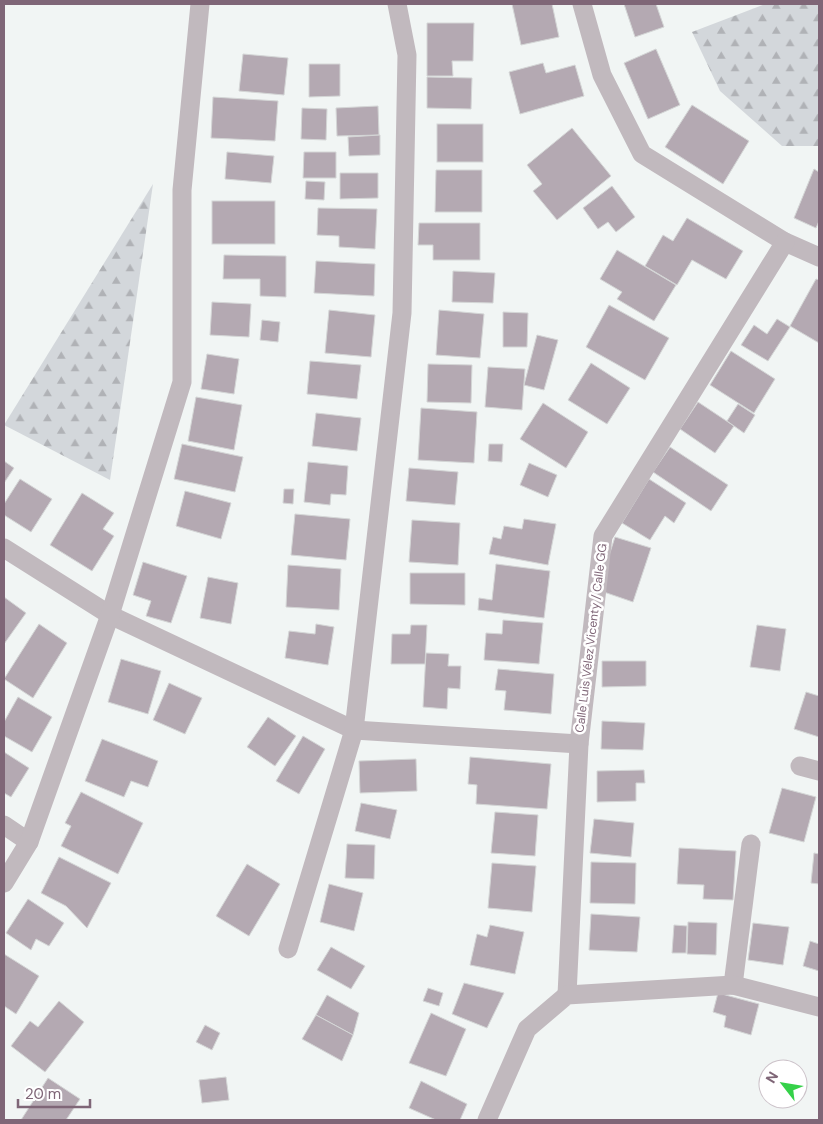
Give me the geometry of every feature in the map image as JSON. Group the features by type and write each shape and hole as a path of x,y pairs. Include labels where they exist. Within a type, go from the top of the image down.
{"street":[{"path":"4,883 29,842 110,615 182,382 182,190 200,4"},
{"path":"288,949 354,730 402,314 407,55 397,4"},
{"path":"582,4 602,75 642,154 786,242 819,257"},
{"name":"Calle Luis Vélez Vicenty / Calle GG","path":"567,996 579,744 603,536 786,242"},
{"path":"4,548 110,615 354,730 579,744"},
{"path":"800,766 819,771"},
{"path":"4,825 29,842"},
{"path":"734,986 751,844"},
{"path":"487,1120 527,1029 567,996 734,986 819,1007"}],"green space":[{"path":"765,4 819,4 819,146 782,146 720,91 692,32"},
{"path":"153,184 110,480 4,425"}],"building":[{"path":"512,4 552,4 559,37 521,45"},
{"path":"624,4 656,4 664,27 635,37"},
{"path":"427,23 474,23 473,61 452,61 453,76 427,76"},
{"path":"656,49 680,105 648,119 624,63"},
{"path":"243,54 288,58 284,95 239,91"},
{"path":"543,63 546,73 575,65 584,96 520,114 509,72"},
{"path":"309,64 340,64 340,96 309,97"},
{"path":"427,77 472,78 471,109 427,108"},
{"path":"213,97 278,101 275,141 211,138"},
{"path":"692,105 749,141 723,184 665,147"},
{"path":"378,106 379,135 337,136 336,108"},
{"path":"302,108 327,109 326,140 301,139"},
{"path":"437,124 483,124 483,162 437,162"},
{"path":"572,128 611,176 557,220 533,191 542,184 527,165"},
{"path":"380,135 380,155 349,156 348,137"},
{"path":"227,152 274,156 271,183 225,179"},
{"path":"304,152 336,152 336,178 303,178"},
{"path":"814,169 819,172 819,221 816,228 794,218"},
{"path":"436,170 482,170 482,212 435,212"},
{"path":"340,173 378,173 378,198 340,199"},
{"path":"306,181 325,182 324,200 305,199"},
{"path":"612,186 635,217 616,232 608,222 598,229 583,208"},
{"path":"212,201 275,201 275,244 212,244"},
{"path":"318,208 377,209 375,249 339,247 339,236 317,235"},
{"path":"687,218 743,251 726,279 692,260 677,285 645,266 663,235 673,241"},
{"path":"419,223 480,223 480,260 433,260 433,245 418,245"},
{"path":"617,250 676,285 654,321 617,299 622,292 600,279"},
{"path":"224,255 286,256 286,297 260,296 260,279 223,279"},
{"path":"316,261 375,264 374,296 314,293"},
{"path":"453,271 495,273 493,303 452,302"},
{"path":"816,279 819,280 819,343 790,326"},
{"path":"212,302 251,304 249,337 210,335"},
{"path":"609,305 669,338 645,380 586,347"},
{"path":"329,310 375,315 371,357 325,353"},
{"path":"439,310 484,314 480,358 436,355"},
{"path":"503,312 528,313 527,347 503,347"},
{"path":"777,319 790,327 768,361 741,345 754,325 767,334"},
{"path":"262,320 280,322 278,342 260,340"},
{"path":"537,335 558,340 544,390 524,385"},
{"path":"731,351 775,379 754,413 710,385"},
{"path":"207,354 239,359 234,394 201,389"},
{"path":"310,361 361,365 357,399 307,394"},
{"path":"591,363 630,388 607,424 568,400"},
{"path":"428,364 472,365 471,403 427,402"},
{"path":"488,367 525,369 522,410 485,407"},
{"path":"196,397 242,405 234,450 188,441"},
{"path":"698,402 734,426 715,453 680,429"},
{"path":"543,403 588,432 566,468 520,439"},
{"path":"738,404 755,415 744,433 727,421"},
{"path":"421,408 477,412 474,463 418,460"},
{"path":"316,413 361,418 357,451 312,446"},
{"path":"182,444 243,457 235,492 174,479"},
{"path":"489,444 503,444 502,462 488,461"},
{"path":"670,447 728,485 711,511 653,472"},
{"path":"4,461 14,468 4,483"},
{"path":"308,462 348,466 346,495 331,494 330,505 304,502"},
{"path":"529,463 557,475 548,497 520,485"},
{"path":"409,468 458,472 455,505 406,501"},
{"path":"20,479 52,499 31,532 4,515 4,504"},
{"path":"649,479 686,503 674,523 665,516 650,540 622,523"},
{"path":"284,489 294,489 293,504 283,503"},
{"path":"185,491 231,503 221,539 176,526"},
{"path":"82,493 114,513 103,529 114,536 92,571 50,545"},
{"path":"295,514 350,519 346,560 291,555"},
{"path":"524,519 556,524 548,565 489,554 493,537 501,539 504,526 522,529"},
{"path":"412,520 460,523 458,565 409,562"},
{"path":"615,537 651,548 633,602 598,590"},
{"path":"143,562 187,576 171,623 146,616 151,601 133,595"},
{"path":"496,564 550,571 544,618 478,610 479,598 492,600"},
{"path":"288,565 341,569 339,610 286,607"},
{"path":"410,573 465,573 465,605 410,604"},
{"path":"208,577 238,583 231,624 200,618"},
{"path":"4,597 26,613 4,644"},
{"path":"503,620 543,623 539,664 484,660 486,633 502,634"},
{"path":"39,624 67,643 33,698 4,679"},
{"path":"316,624 334,627 328,665 285,658 289,631 315,634"},
{"path":"411,625 427,625 425,664 391,664 392,634 410,634"},
{"path":"757,625 786,629 780,671 750,667"},
{"path":"426,653 449,654 448,666 461,666 460,689 448,688 447,709 423,707"},
{"path":"121,659 161,671 148,714 108,702"},
{"path":"602,661 646,661 646,686 602,687"},
{"path":"498,669 554,674 551,714 504,710 506,691 495,690"},
{"path":"169,683 202,698 185,734 153,720"},
{"path":"806,692 819,696 819,737 794,729"},
{"path":"18,697 52,717 32,752 4,736 4,722"},
{"path":"268,717 296,736 275,766 247,747"},
{"path":"602,721 645,723 643,750 601,749"},
{"path":"303,736 325,749 299,794 276,781"},
{"path":"102,739 158,761 148,787 131,781 124,797 85,781"},
{"path":"4,752 29,768 11,797 4,793"},
{"path":"470,757 551,764 547,809 476,804 477,785 468,784"},
{"path":"416,759 417,791 360,793 359,761"},
{"path":"644,770 645,783 636,783 636,801 597,802 597,771"},
{"path":"782,788 816,797 804,842 769,833"},
{"path":"81,792 143,823 118,874 61,846 71,826 65,823"},
{"path":"361,803 397,810 390,839 355,831"},
{"path":"495,812 538,815 535,856 491,853"},
{"path":"594,819 634,823 631,857 590,853"},
{"path":"347,844 375,845 374,879 345,878"},
{"path":"679,848 736,851 733,900 703,899 704,885 677,884"},
{"path":"814,853 819,854 819,884 811,883"},
{"path":"59,857 111,883 87,928 66,906 41,893"},
{"path":"591,862 636,863 635,904 590,903"},
{"path":"492,863 536,866 532,912 488,908"},
{"path":"247,864 280,884 249,936 216,916"},
{"path":"329,884 363,893 354,931 320,922"},
{"path":"28,899 64,923 49,946 36,939 31,950 6,933"},
{"path":"591,914 640,917 637,952 589,950"},
{"path":"688,922 717,923 716,955 687,954"},
{"path":"753,923 789,927 783,965 748,960"},
{"path":"490,925 524,932 515,974 470,965 477,934 487,937"},
{"path":"674,925 687,926 686,953 672,953"},
{"path":"810,941 819,944 819,971 803,966"},
{"path":"331,947 365,966 351,989 317,970"},
{"path":"4,954 39,976 16,1014 4,1006"},
{"path":"464,983 504,993 487,1028 452,1014"},
{"path":"428,988 443,993 439,1006 423,1001"},
{"path":"718,993 759,1004 751,1035 724,1027 726,1016 713,1012"},
{"path":"327,995 359,1013 353,1035 316,1015"},
{"path":"59,1001 84,1022 45,1072 11,1046 30,1021 38,1027"},
{"path":"431,1013 466,1029 446,1076 409,1063"},
{"path":"316,1015 353,1035 342,1061 302,1039"},
{"path":"205,1025 220,1033 212,1050 196,1042"},
{"path":"226,1077 229,1100 202,1103 199,1080"},
{"path":"48,1078 80,1099 66,1120 21,1120"},
{"path":"421,1081 467,1104 460,1120 436,1120 409,1108"}]}
